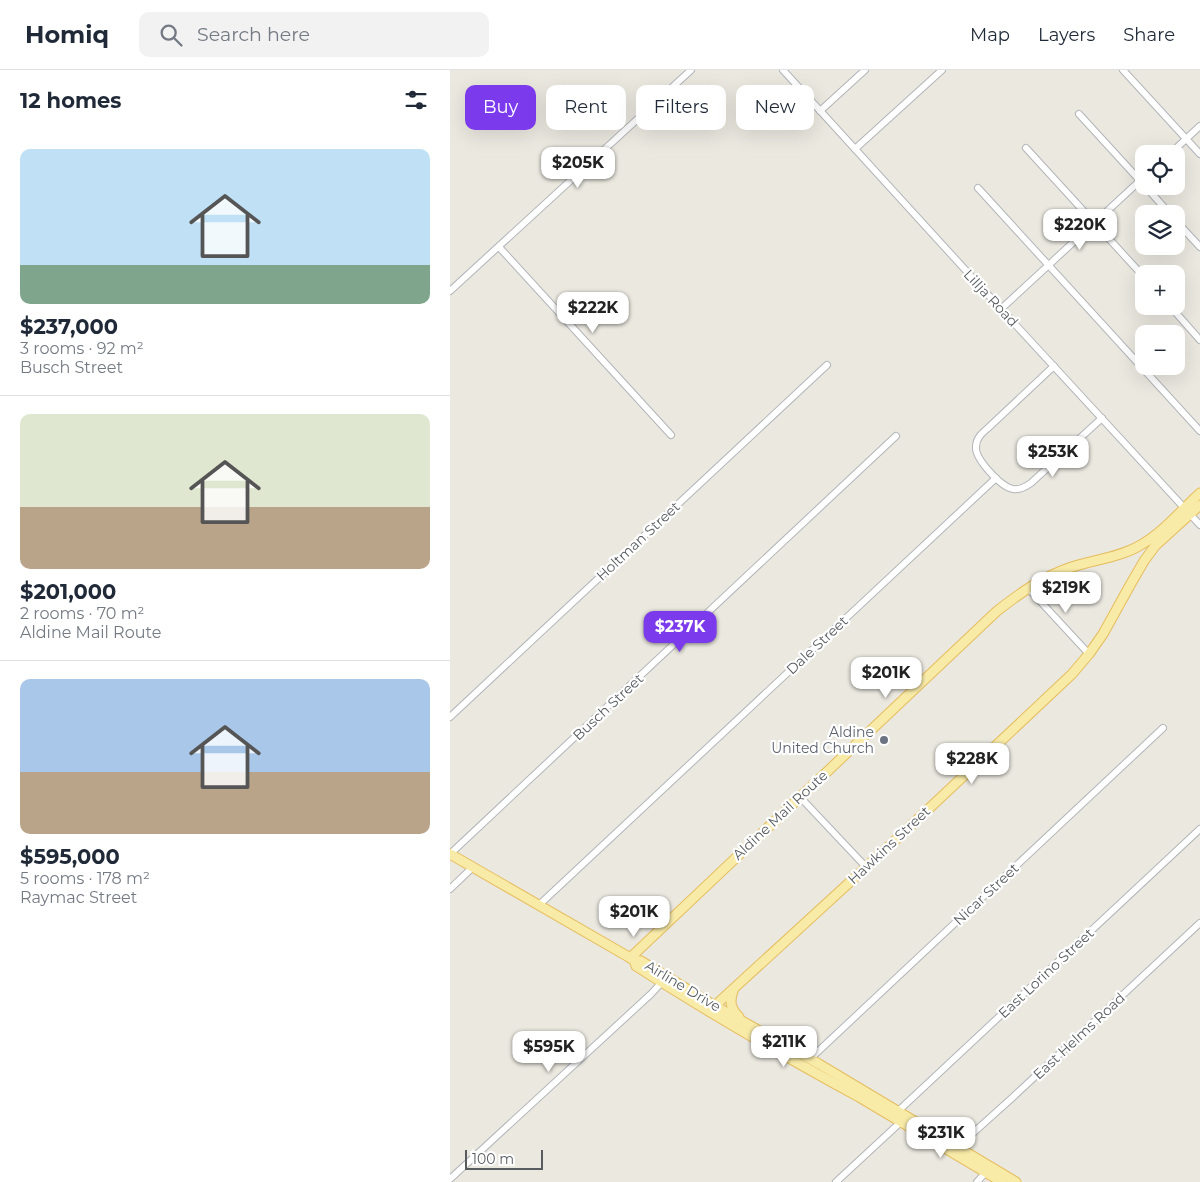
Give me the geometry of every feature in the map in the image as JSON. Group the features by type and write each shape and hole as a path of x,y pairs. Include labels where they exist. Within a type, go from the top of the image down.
{"main road":[{"name":"Aldine Mail Route","path":"1165,537 1200,493"},
{"name":"Aldine Mail Route","path":"632,959 996,611 1041,580 1069,568 1127,552 1140,546 1187,511 1200,505"},
{"name":"Hawkins Street","path":"713,1009 1072,674 1103,634 1144,561 1155,546 1165,537"},
{"name":"Airline Drive","path":"450,854 632,959 641,961 713,1009 738,1029 836,1085 956,1146 1016,1182"},
{"name":"Airline Drive","path":"632,959 636,966 662,982 713,1009 743,1022 810,1059 895,1114"},
{"path":"733,990 731,1003 733,1010 743,1022"},
{"name":"Airline Drive","path":"904,1119 1002,1182"}],"street":[{"path":"450,291 691,70"},
{"path":"820,111 865,70"},
{"path":"855,149 942,70"},
{"path":"1123,70 1200,154"},
{"name":"Lillja Road","path":"786,71 820,111 1200,525"},
{"path":"1079,114 1135,174"},
{"path":"1180,145 1200,126"},
{"path":"1026,148 1135,267"},
{"path":"978,188 1200,431"},
{"path":"1001,309 1094,223 1135,189"},
{"path":"1154,195 1162,205"},
{"path":"1185,231 1200,247"},
{"path":"498,247 671,435"},
{"path":"1178,315 1200,340"},
{"name":"Holtman Street","path":"450,717 826,365"},
{"path":"1054,366 977,440 978,456 996,478 1005,486 1013,489 1022,489 1102,418"},
{"name":"Busch Street","path":"450,854 896,436"},
{"name":"Dale Street","path":"538,905 996,478"},
{"path":"1028,588 1089,654"},
{"name":"Nicar Street","path":"810,1059 1162,728"},
{"path":"800,797 866,867"},
{"name":"East Lorino Street","path":"895,1114 1200,829"},
{"path":"450,889 473,867"},
{"name":"East Helms Road","path":"956,1146 1012,1098 1200,924"},
{"path":"450,1179 662,982"},
{"path":"836,1182 904,1119"},
{"path":"977,1182 986,1172"}],"place":[{"name":"Aldine United Church","path":"884,740"}]}
